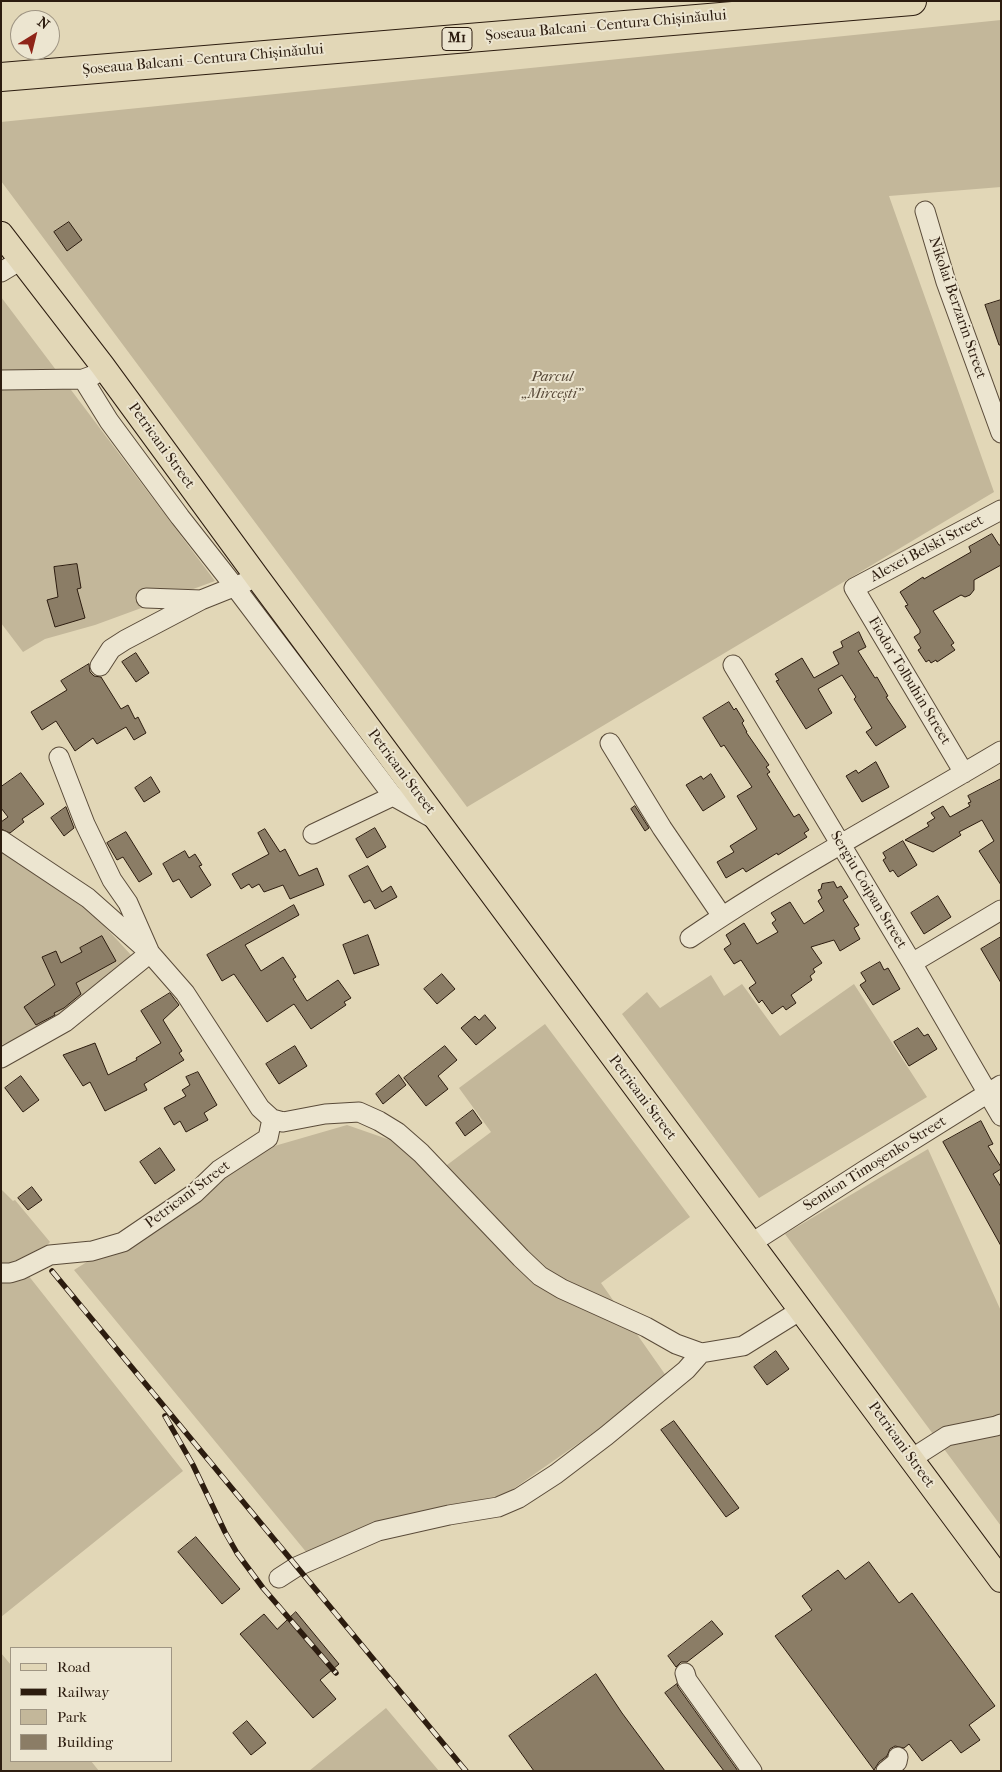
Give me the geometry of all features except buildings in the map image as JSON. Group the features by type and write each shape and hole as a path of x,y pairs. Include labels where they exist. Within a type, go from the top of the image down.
{"highway":[{"name":"Șoseaua Balcani - Centura Chișinăului","path":"1,77 912,1"}],"main road":[{"name":"Petricani Street","path":"1,234 106,371 256,577 911,1460 998,1571"}],"street":[{"name":"Nikolai Berzarin Street","path":"925,211 946,282 1001,433"},
{"path":"1,272 21,260"},
{"path":"1,380 83,379 106,371"},
{"path":"83,379 109,421 180,517 393,796 437,821"},
{"name":"Alexei Belski Street","path":"854,588 1001,510"},
{"path":"100,666 112,649 125,640 201,600 256,577"},
{"name":"Fiodor Tolbuhin Street","path":"854,588 964,773"},
{"path":"146,598 201,600"},
{"name":"Sergiu Coipan Street","path":"733,665 912,963 994,1089 1001,1116"},
{"path":"610,743 662,828 722,916"},
{"path":"690,938 722,916 841,844 1001,751"},
{"path":"59,757 85,824 112,880 128,903 150,953"},
{"path":"313,834 393,796"},
{"path":"1,840 88,898 150,953 185,993 260,1108 272,1119 283,1122 325,1114 359,1112 379,1121 397,1132 421,1153 540,1276 562,1289 646,1326 676,1344 701,1353 743,1346 801,1310"},
{"path":"88,898 112,880"},
{"path":"912,963 1001,910"},
{"path":"1,1058 66,1022 150,953"},
{"name":"Semion Timoșenko Street","path":"750,1244 994,1089"},
{"name":"Petricani Street","path":"1,1273 20,1270 50,1255 92,1251 123,1242 195,1193 219,1170 268,1138 272,1119"},
{"path":"279,1578 296,1567 378,1531 449,1515 498,1507 519,1498 556,1474 606,1436 686,1370 701,1353"},
{"path":"911,1460 947,1436 1001,1424"},
{"path":"685,1673 687,1680 752,1771"}],"green space":[{"name":"Parcul „Mircești”","path":"1001,20 1001,187 889,196 994,492 467,807 1,181 1,122"},
{"path":"1,297 215,581 95,625 45,639 23,652 1,623"},
{"path":"1,843 84,904 131,955 131,963 55,1019 48,1020 38,1030 1,1045"},
{"path":"711,975 724,996 742,984 780,1036 854,984 927,1097 759,1198 622,1014 647,992 660,1008"},
{"path":"545,1024 690,1217 601,1283 669,1380 506,1494 371,1525 307,1553 74,1270 271,1147 347,1125 396,1142 431,1177 491,1132 459,1088"},
{"path":"928,1149 1001,1311 1001,1526 785,1234"},
{"path":"1,1189 13,1201 15,1200 50,1242 24,1270 183,1471 1,1617"},
{"path":"1,1653 10,1664 10,1762 92,1762 99,1771 1,1771"},
{"path":"386,1708 439,1771 309,1771"}],"railway":[{"path":"52,1271 466,1771"},
{"path":"165,1416 193,1465 237,1553 263,1588 336,1673"}]}
